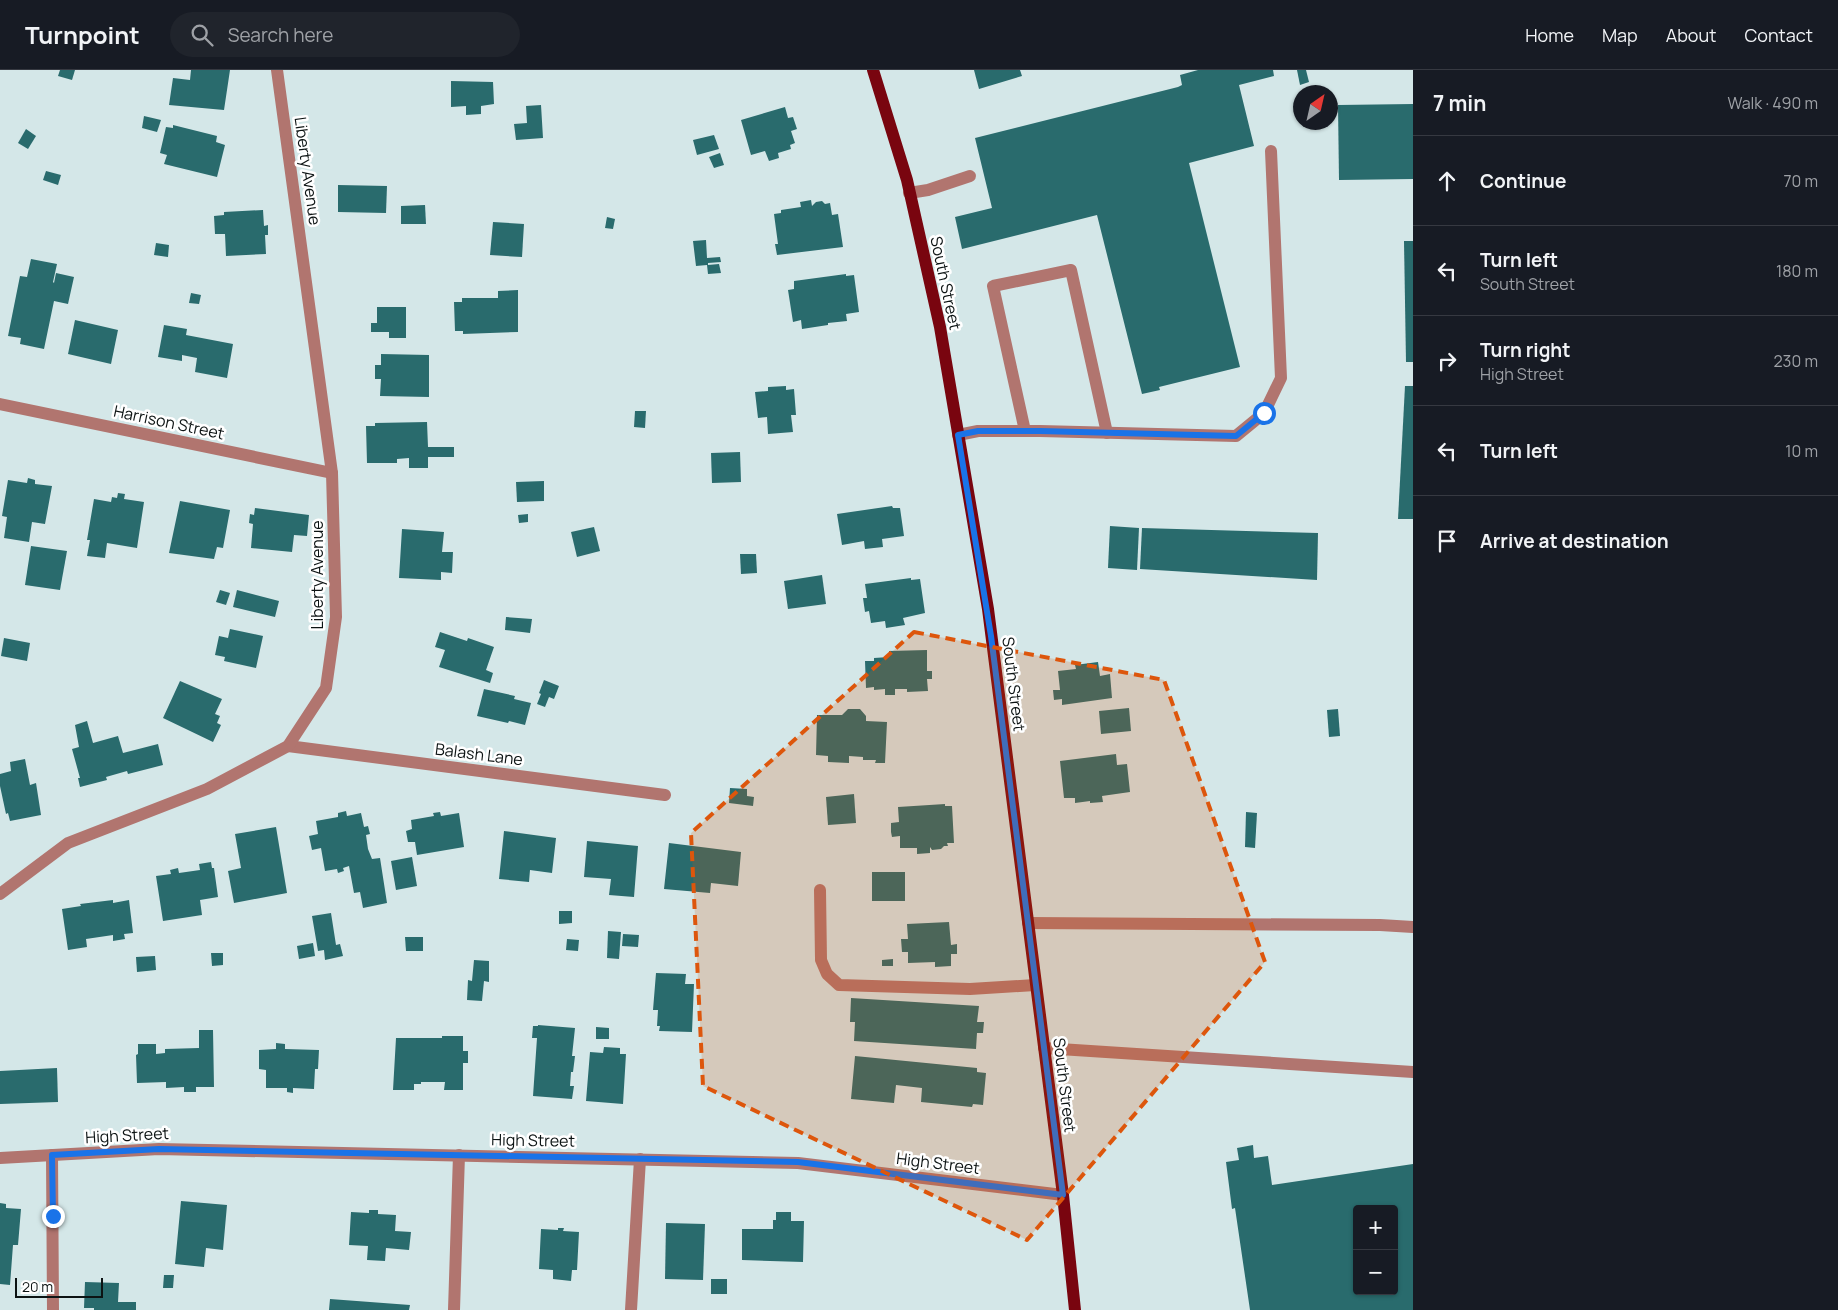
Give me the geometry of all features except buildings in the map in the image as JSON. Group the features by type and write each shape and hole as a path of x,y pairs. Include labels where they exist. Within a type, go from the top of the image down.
{"main road":[{"name":"South Street","path":"873,70 909,193 940,327 988,609 1063,1195 1075,1310"}],"street":[{"name":"Liberty Avenue","path":"0,894 68,843 207,789 288,746 326,688 336,617 332,473 278,70"},
{"path":"958,435 978,431 1025,431 1236,436 1264,413 1281,378 1271,151"},
{"path":"909,193 928,190 970,176"},
{"path":"1025,431 994,286 1071,270 1107,433"},
{"name":"Harrison Street","path":"0,404 332,473"},
{"name":"Balash Lane","path":"288,746 665,795"},
{"path":"820,890 821,960 827,974 839,985 970,989 1035,985"},
{"path":"1028,923 1370,925 1413,927"},
{"path":"1044,1048 1413,1072"},
{"name":"High Street","path":"0,1158 159,1149 798,1162 1063,1195"},
{"path":"52,1155 53,1310"},
{"path":"454,1310 459,1155"},
{"path":"631,1310 640,1159"}],"highlighted area":[{"path":"914,632 1164,680 1265,962 1027,1240 703,1086 691,833"}],"route":[{"path":"53,1216 52,1155 159,1149 798,1162 1063,1195 988,609 958,435 978,431 1040,431 1236,436 1264,413"}]}
